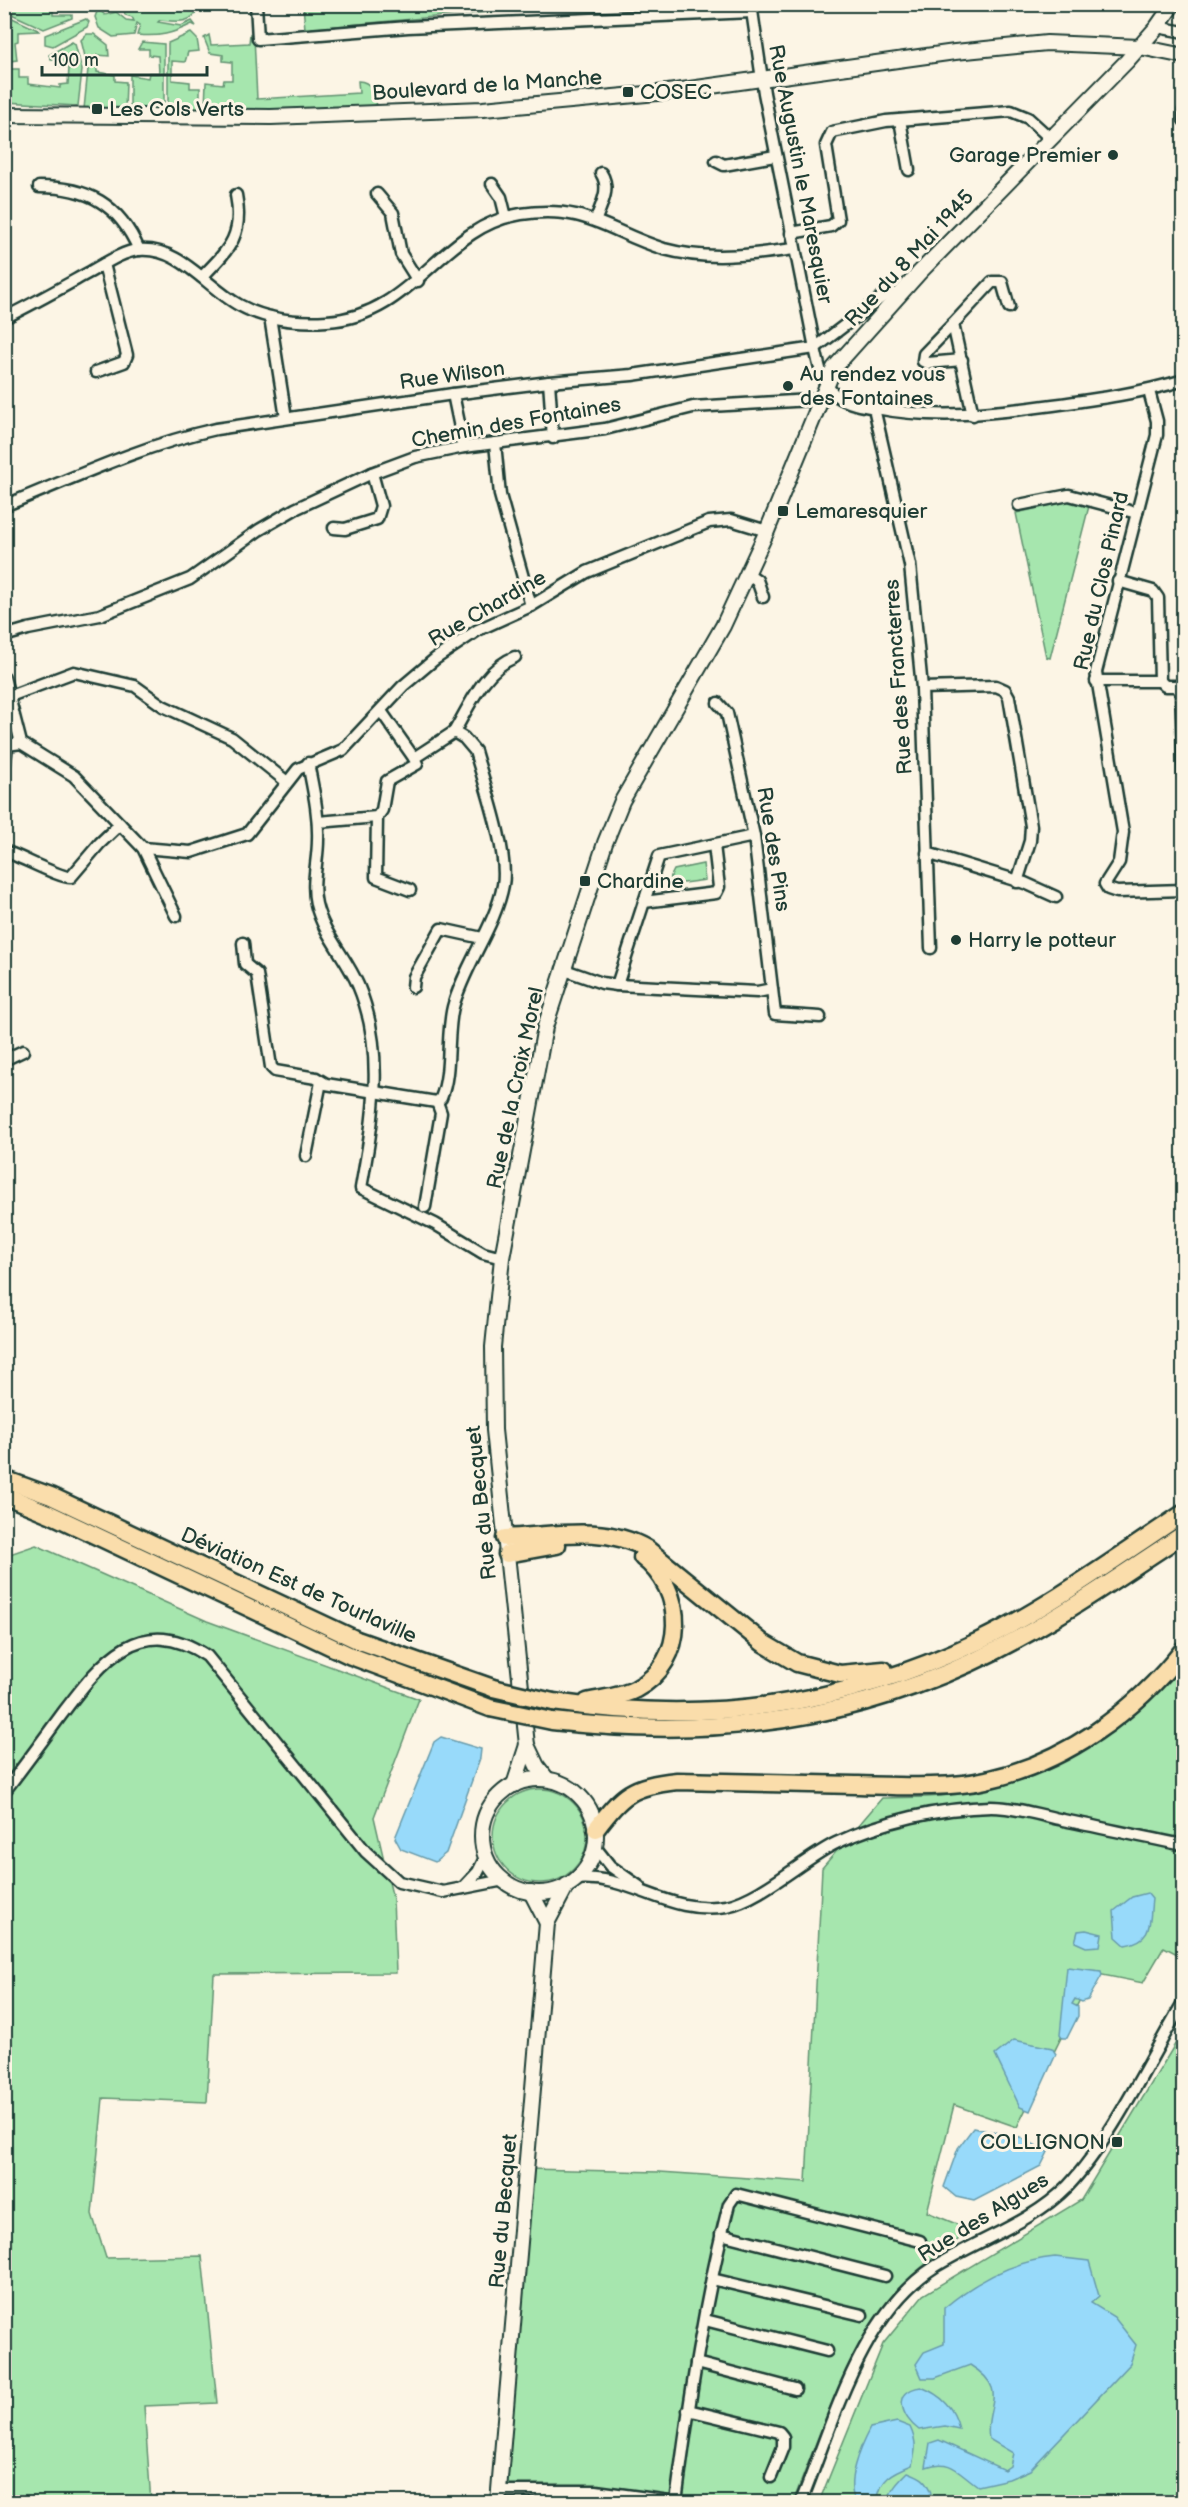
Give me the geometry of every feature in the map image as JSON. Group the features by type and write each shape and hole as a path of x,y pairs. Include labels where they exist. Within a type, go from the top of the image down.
{"highway":[{"name":"Déviation Est de Tourlaville","path":"4,1479 51,1496 357,1640 493,1688 574,1705 669,1713 749,1709 807,1700 872,1683 927,1664 1018,1620 1184,1513"},
{"name":"Déviation Est de Tourlaville","path":"4,1495 50,1514 351,1656 490,1708 552,1721 615,1728 716,1728 812,1716 870,1702 938,1676 1013,1641 1053,1619 1184,1534"},
{"path":"506,1546 601,1533 632,1540 647,1549 763,1643 810,1668 854,1674 927,1664"},
{"path":"506,1546 545,1546 590,1541 613,1544 636,1553 652,1565 667,1588 675,1608 676,1630 670,1652 661,1666 637,1689 621,1695 574,1705"},
{"path":"596,1829 620,1799 655,1783 677,1781 908,1786 986,1781 1039,1763 1076,1745 1134,1703 1184,1649"}],"main road":[{"name":"Rue du 8 Mai 1945","path":"826,385 834,368 897,297 1140,47 1173,4"},
{"name":"Boulevard de la Manche","path":"4,115 253,117 393,114 611,98 762,81 955,52 1047,43 1140,47 1184,56"},
{"name":"Rue de la Croix Morel","path":"502,1258 545,1028 562,969 622,801 706,657 748,574 826,385"},
{"name":"Rue du Becquet","path":"502,1258 493,1347 494,1430 527,1744 537,1766 547,1779"},
{"name":"Rue du Becquet","path":"514,1785 527,1744"},
{"path":"532,1779 547,1779 568,1787 585,1802 596,1829 595,1847 589,1863 572,1882 548,1892 531,1892 517,1888 504,1880 486,1856 483,1827 495,1800 514,1785 532,1779"},
{"name":"Rue du Becquet","path":"499,2497 547,1923 572,1882"},
{"path":"531,1892 547,1923"}],"street":[{"path":"256,4 258,39 408,27 751,8"},
{"name":"Rue Augustin le Maresquier","path":"751,8 762,81 794,249 815,348 826,385"},
{"path":"1157,27 1184,32"},
{"path":"1184,110 1184,120"},
{"path":"791,233 831,226 838,220 826,145 828,135 838,130 900,120 1011,111 1028,118 1051,140"},
{"path":"900,120 909,170"},
{"path":"716,161 724,165 776,156"},
{"path":"596,219 606,188 606,181 601,173"},
{"path":"492,184 501,197 506,218"},
{"path":"39,187 58,187 78,192 107,206 129,227 139,250"},
{"path":"377,194 393,213 401,254 418,280"},
{"path":"202,277 219,260 235,235 240,218 236,195"},
{"path":"4,318 104,264 139,250 170,256 183,262 220,293 241,306 270,317 315,322 352,318 386,304 418,280 453,245 474,231 506,218 556,212 596,219 646,243 681,253 736,257 794,249"},
{"path":"96,372 124,362 127,355 104,264"},
{"path":"962,360 928,363 923,361 924,354 992,282 1002,282 1009,307"},
{"name":"Rue Wilson","path":"4,506 131,455 190,435 286,418 453,394 632,375 815,348 890,291 897,297"},
{"path":"270,317 286,418"},
{"path":"953,324 973,415"},
{"path":"826,385 844,400 874,408 938,416 973,415 1149,391 1184,380"},
{"path":"549,382 554,438"},
{"name":"Rue du Clos Pinard","path":"1149,391 1157,420 1157,435 1095,672 1123,832 1119,862 1105,884 1108,889 1117,892 1184,890"},
{"path":"453,394 464,447"},
{"name":"Chemin des Fontaines","path":"4,636 28,628 100,615 190,579 295,509 372,473 415,457 464,447 554,438 605,429 693,407 811,400 819,404"},
{"name":"Rue des Francterres","path":"874,408 910,565 922,688 930,948"},
{"path":"495,443 500,495 531,606"},
{"path":"334,528 345,529 377,519 381,507 372,473"},
{"path":"1019,505 1069,495 1137,513"},
{"name":"Rue Chardine","path":"143,848 191,852 248,834 298,769 344,750 403,686 444,652 478,630 531,606 587,572 709,522 731,520 767,531"},
{"path":"748,574 757,580 763,597"},
{"path":"1118,581 1153,591 1157,595 1160,681 1165,686 1176,686 1181,692 1184,779"},
{"path":"414,758 454,732 488,676 504,662 515,657"},
{"path":"10,696 74,672 135,686 162,706 232,738 287,782"},
{"path":"4,677 21,743"},
{"path":"1096,681 1160,681"},
{"path":"922,688 996,686 1005,690 1009,698 1031,826 1030,841 1017,882"},
{"name":"Rue des Pins","path":"718,703 727,713 754,836 775,1014 820,1017"},
{"path":"381,711 417,764 385,785 382,810 376,817 376,877 410,890"},
{"path":"437,1102 443,1093 450,1023 457,994 503,886 502,857 475,751 464,738 454,732"},
{"path":"4,770 6,745 21,743 74,776 143,848 176,916"},
{"path":"308,763 318,822 314,888 316,906 363,998 374,1042 375,1093 361,1188 420,1217 483,1253 502,1258"},
{"path":"318,822 376,817"},
{"path":"4,851 27,858 64,878 71,877 99,843 120,824"},
{"path":"617,986 659,856 754,836"},
{"path":"644,902 716,893 719,887 714,845"},
{"path":"927,853 1056,897"},
{"path":"413,987 414,977 441,929 482,938"},
{"path":"243,944 245,964 257,974 271,1067 275,1071 316,1078 321,1082 375,1093 437,1102"},
{"path":"562,969 617,986 757,992 772,989"},
{"path":"4,1060 23,1051"},
{"path":"306,1156 321,1082"},
{"path":"425,1207 441,1113 437,1102"},
{"path":"4,1792 104,1661 133,1644 170,1640 187,1645 207,1656 379,1867 399,1882 422,1890 443,1892 504,1880"},
{"path":"572,1882 597,1877 645,1891 678,1906 696,1908 729,1905 836,1843 880,1826 927,1814 993,1807 1184,1845"},
{"path":"595,1847 610,1866 645,1891"},
{"path":"463,1888 478,1872 486,1856"},
{"name":"Rue des Algues","path":"801,2502 859,2358 884,2316 898,2299 934,2267 1038,2210 1066,2187 1095,2152 1184,2001"},
{"path":"499,2497 596,2491 677,2502 688,2410 712,2279 729,2204 736,2194 744,2194 920,2241"},
{"path":"722,2234 885,2276"},
{"path":"712,2279 862,2315"},
{"path":"705,2320 827,2351"},
{"path":"696,2363 795,2389"},
{"path":"688,2410 779,2432 783,2437 783,2447 771,2477"}],"green space":[{"path":"303,4 562,5 305,29"},
{"path":"7,5 50,5 53,6 53,15 72,15 72,18 44,29 5,11"},
{"path":"128,5 199,5 197,11 189,19 158,22 181,26 192,21 196,26 192,24 166,34 145,36 137,35 140,25 137,23 134,35 113,37 99,28 95,17 98,9 105,15 116,12 126,20 134,21 132,17 125,15 124,9"},
{"path":"6,15 40,31 18,32 18,41 15,42 17,60 10,61 10,69 19,69 19,78 28,78 28,84 60,88 60,85 68,84 69,67 61,66 60,59 51,59 49,55 72,42 75,44 82,70 78,106 5,102"},
{"path":"86,19 89,22 87,27 53,46 45,44 45,35"},
{"path":"191,33 197,39 199,51 188,52 185,62 172,61 172,80 190,82 190,88 200,88 200,109 168,110 168,43"},
{"path":"87,34 94,34 108,45 109,56 97,55 97,72 115,75 115,81 126,82 125,111 103,110 103,106 84,109 88,69 81,40"},
{"path":"250,34 254,36 257,99 359,93 358,81 370,86 377,106 266,110 205,108 206,82 223,84 224,80 232,80 232,62 223,61 223,55 210,53 204,38 209,35 211,45 249,43"},
{"path":"142,42 164,44 164,110 130,110 130,75 148,78 149,73 159,73 158,56 149,55 149,49 138,49"},
{"path":"1070,501 1089,506 1050,658 1046,657 1016,513"},
{"path":"703,864 705,880 669,885 668,882 674,870"},
{"path":"36,1545 207,1621 419,1699 374,1817 393,1899 396,1973 214,1974 207,2102 103,2098 92,2214 106,2258 202,2256 217,2403 144,2406 151,2502 5,2502 4,1556"},
{"path":"1183,1663 1183,1957 1164,1947 1143,1983 1093,1973 1017,2127 954,2105 927,2212 971,2230 910,2277 883,2307 852,2359 838,2388 793,2502 613,2502 617,2494 500,2491 527,2169 660,2172 806,2182 822,1868 882,1798 934,1797 976,1790 1044,1769 1106,1735 1134,1714 1160,1690"},
{"path":"540,1789 558,1793 573,1803 583,1818 587,1836 583,1854 573,1869 558,1879 540,1883 522,1879 507,1869 497,1854 493,1836 497,1818 507,1803 522,1793"},
{"path":"1183,2031 1183,2487 1166,2502 819,2502 883,2344 923,2295 1081,2200"}],"water":[{"path":"441,1737 481,1749 480,1758 446,1853 435,1862 401,1849 395,1838 434,1742"},
{"path":"1147,1893 1152,1899 1148,1929 1141,1939 1125,1945 1116,1937 1114,1911 1132,1897"},
{"path":"1086,1930 1102,1934 1100,1946 1086,1947 1075,1942 1078,1931"},
{"path":"1067,1967 1101,1971 1102,1975 1088,2000 1082,2002 1075,1999 1072,2004 1078,2007 1078,2016 1067,2038 1062,2038 1060,2035"},
{"path":"1014,2040 1052,2048 1056,2054 1030,2111 1020,2107 995,2055"},
{"path":"973,2128 1020,2137 1048,2152 1041,2166 974,2201 956,2197 944,2187 958,2148"},
{"path":"1055,2257 1089,2261 1099,2296 1091,2303 1114,2317 1136,2345 1130,2364 1030,2470 1009,2479 978,2486 948,2465 926,2467 930,2443 939,2440 1004,2470 1010,2466 1013,2453 989,2439 988,2428 993,2391 983,2374 970,2365 935,2378 922,2378 916,2364 924,2352 944,2344 944,2308 995,2274 1024,2263"},
{"path":"921,2387 946,2403 954,2414 959,2429 945,2426 919,2430 913,2425 904,2412 903,2399 912,2389"},
{"path":"897,2422 910,2427 914,2437 912,2465 899,2470 884,2482 878,2500 856,2502 852,2485 853,2475 858,2455 870,2428"},
{"path":"908,2472 920,2477 927,2485 931,2493 925,2502 888,2502 898,2482"}],"place":[{"name":"COSEC","path":"628,92"},
{"name":"Les Cols Verts","path":"97,109"},
{"name":"Garage Premier","path":"1113,155"},
{"name":"Au rendez vous des Fontaines","path":"788,386"},
{"name":"Lemaresquier","path":"783,511"},
{"name":"Chardine","path":"585,881"},
{"name":"Harry le potteur","path":"956,940"},
{"name":"COLLIGNON","path":"1117,2142"}]}
